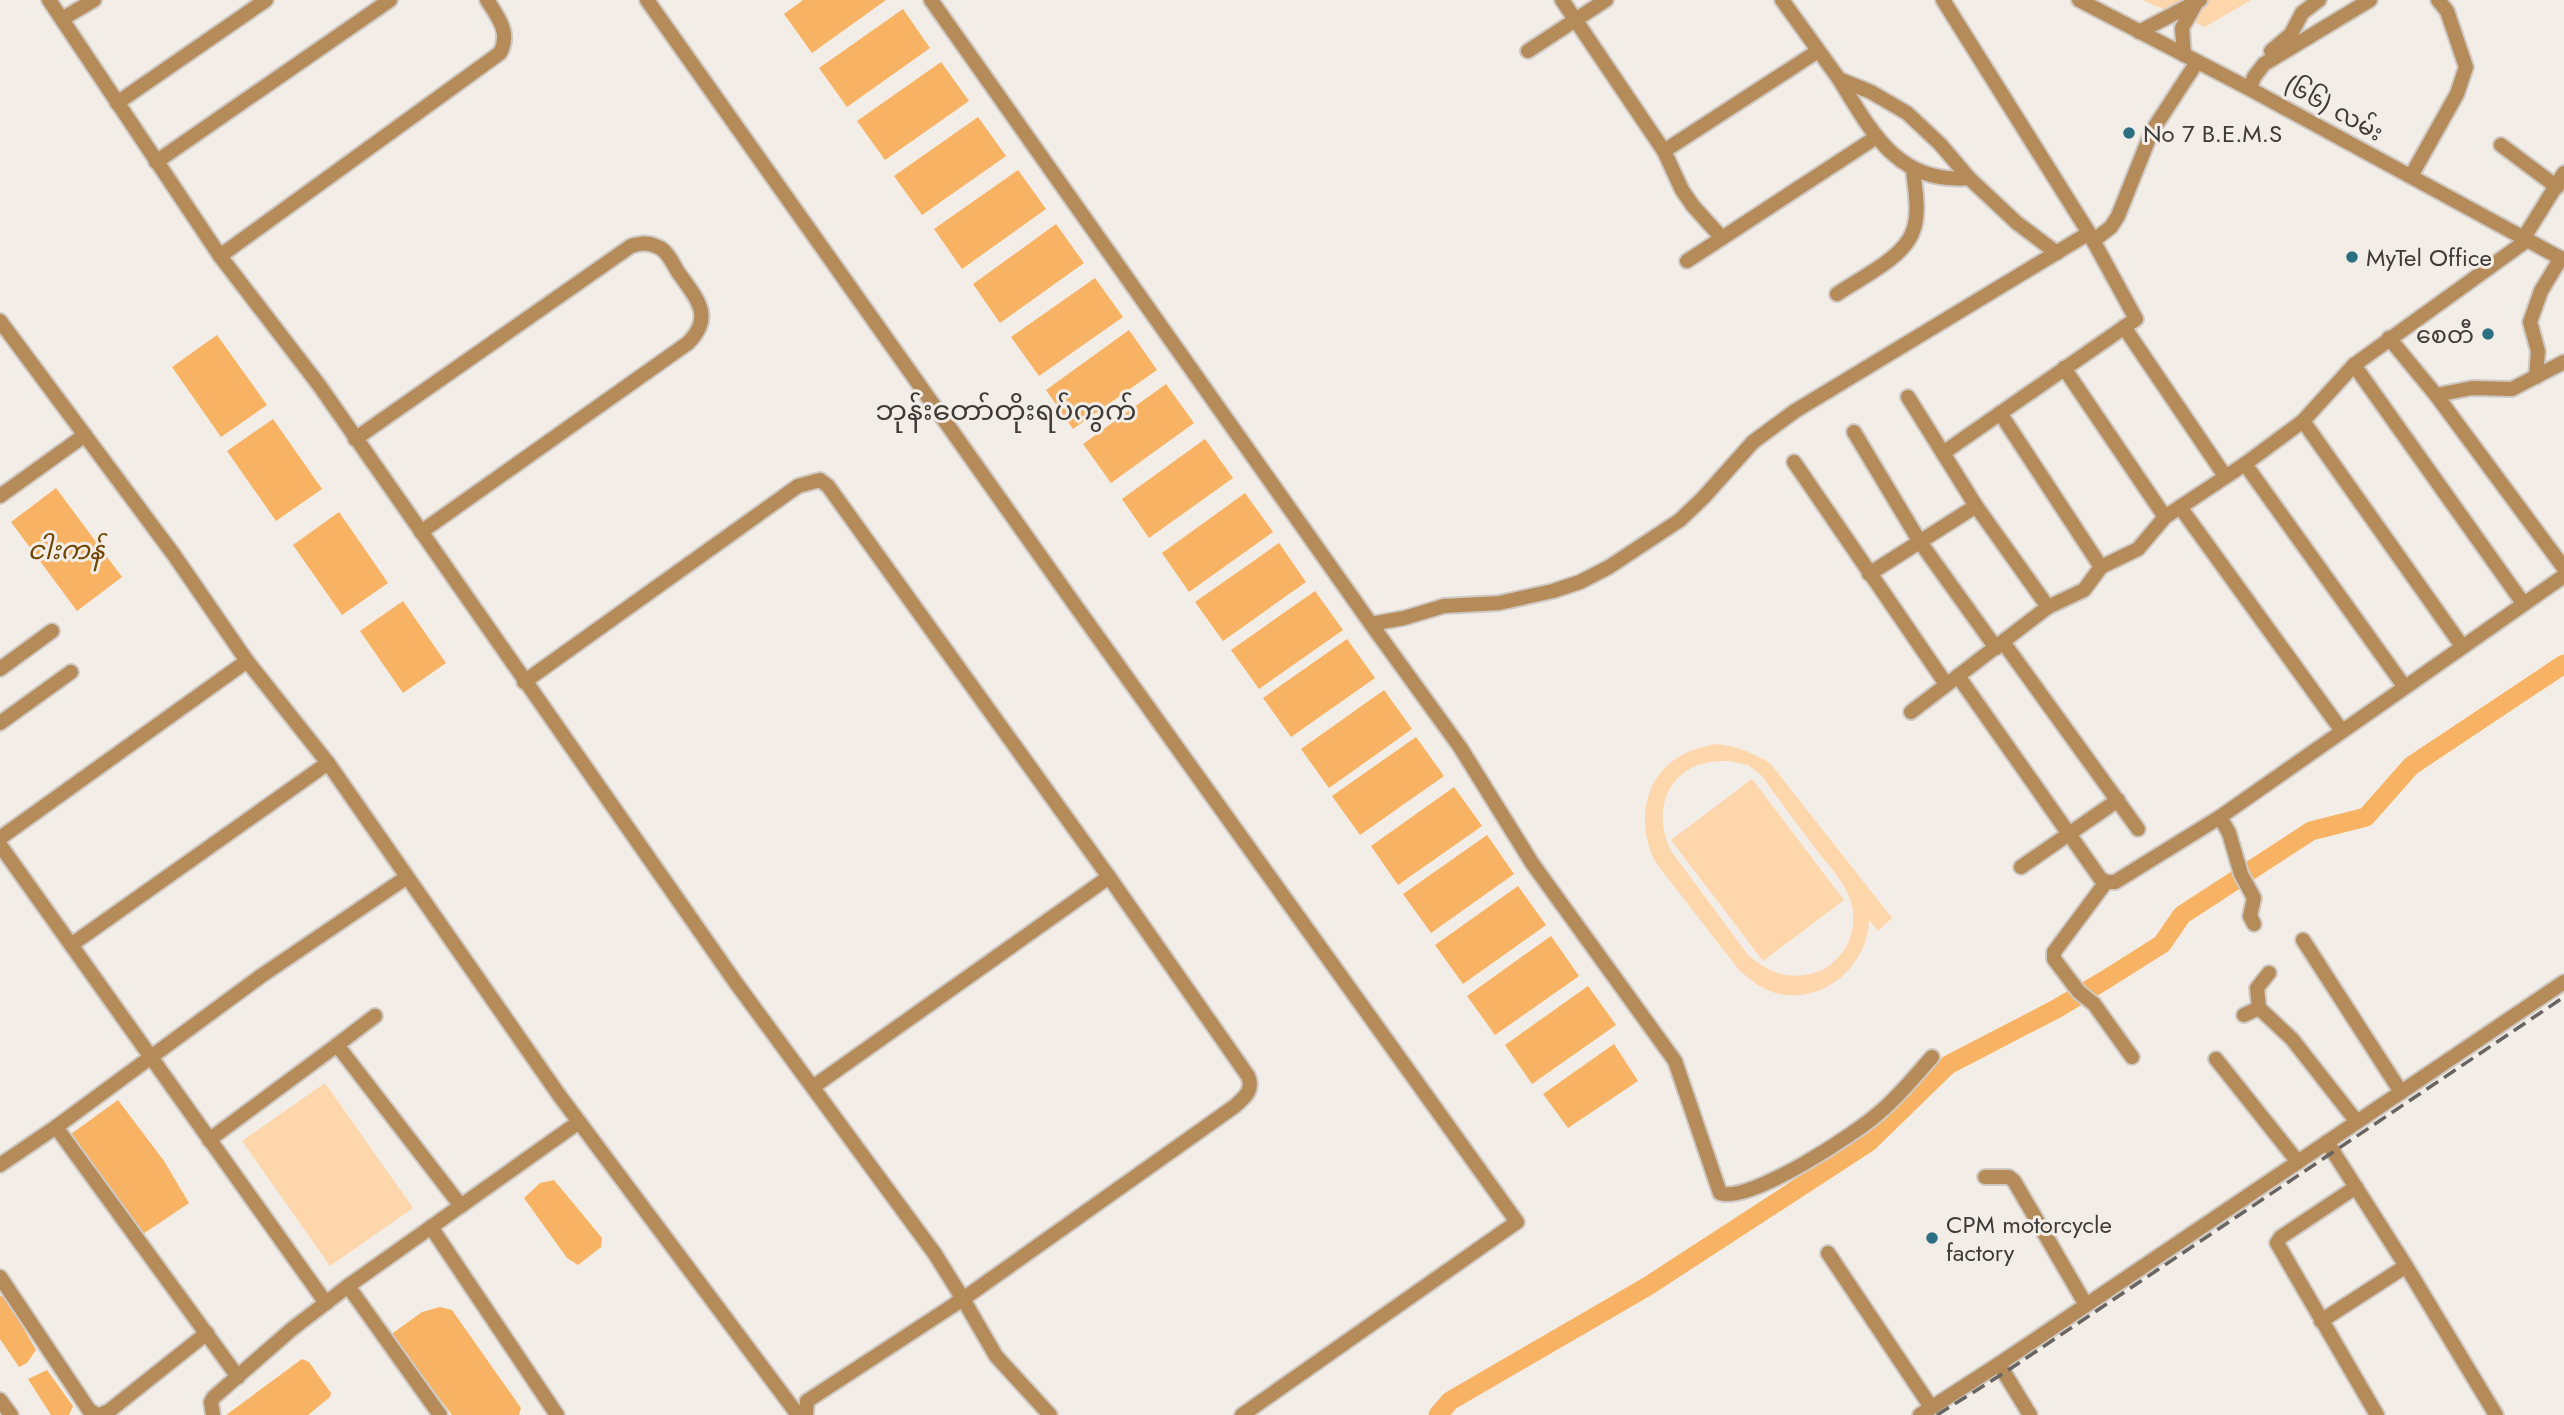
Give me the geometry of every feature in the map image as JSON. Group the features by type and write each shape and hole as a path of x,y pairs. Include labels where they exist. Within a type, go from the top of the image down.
{"street":[{"path":"49,0 220,256 319,385 736,983 935,1254 996,1356 1050,1415"},
{"path":"62,19 94,0"},
{"path":"117,103 266,0"},
{"path":"156,162 390,0"},
{"path":"220,256 500,53 504,43 503,27 487,0"},
{"path":"647,0 1075,605 1517,1222 1242,1415"},
{"path":"932,0 1460,747 1532,863 1675,1061 1720,1193 1732,1194 1755,1187 1806,1163 1840,1142 1891,1102 1932,1057"},
{"path":"1562,0 1664,151 1682,190 1722,238"},
{"path":"1528,51 1606,0"},
{"path":"1782,0 1839,79 1875,138 1913,170 1949,180 1969,178"},
{"path":"1943,0 2091,237 2136,319 1943,453"},
{"name":"(၆၆) လမ်း","path":"2080,0 2562,259"},
{"path":"2250,89 2267,54 2291,34 2302,13 2319,0"},
{"path":"2264,64 2370,0"},
{"path":"2411,176 2457,94 2466,67 2455,30 2447,11 2438,0"},
{"path":"1371,624 1444,606 1499,603 1553,592 1609,567 1680,520 1753,442 1772,427 2057,253 2111,227 2118,216 2152,131 2191,59 2182,28 2199,1"},
{"path":"2139,32 2199,1"},
{"path":"1664,151 1818,51"},
{"path":"1839,79 1881,97 1907,113 1940,144 1969,178 2017,223 2057,253"},
{"path":"1687,261 1875,138"},
{"path":"2501,145 2557,187"},
{"path":"1837,294 1898,253 1914,231 1916,206 1913,170"},
{"path":"1911,712 2048,607 2084,590 2101,567 2138,549 2165,517 2245,464 2303,421 2354,365 2524,240 2564,173"},
{"path":"355,439 631,246 644,242 662,248 701,304 702,322 699,333 421,532"},
{"path":"2536,377 2538,351 2530,322 2541,292 2562,259"},
{"path":"0,321 174,555 247,661 328,764 579,1122 797,1415"},
{"path":"2124,327 2225,476"},
{"path":"2389,338 2564,568"},
{"path":"2435,396 2472,388 2512,389 2564,362"},
{"path":"2354,365 2524,603"},
{"path":"2064,368 2165,517"},
{"path":"1908,397 1976,506 2048,607"},
{"path":"2000,413 2101,567"},
{"path":"2303,421 2462,646"},
{"path":"1854,432 1920,542 2138,829"},
{"path":"0,496 85,435"},
{"path":"1794,462 1869,574 2106,882"},
{"path":"2245,464 2404,686"},
{"path":"524,682 798,486 820,480 828,486 1109,877 1248,1076 1249,1093 1235,1106 963,1298 807,1401 806,1415"},
{"path":"1869,574 1976,506"},
{"path":"2180,507 2342,731"},
{"path":"2132,1057 2094,1004 2054,959 2057,949 2106,882 2122,880 2220,817 2564,576"},
{"path":"0,668 52,631"},
{"path":"0,838 247,661"},
{"path":"0,723 71,671"},
{"path":"71,945 328,764"},
{"path":"2021,867 2118,800"},
{"path":"2220,817 2229,833 2241,874 2255,901 2250,916 2254,924"},
{"path":"0,845 326,1303"},
{"path":"0,1165 261,976 407,877"},
{"path":"813,1087 1109,877"},
{"path":"2303,940 2401,1092"},
{"path":"2269,973 2258,988 2259,1009 2292,1039 2357,1122"},
{"path":"1828,1253 1925,1411 2564,982"},
{"path":"2244,1015 2259,1009"},
{"path":"209,1140 375,1016"},
{"path":"337,1045 461,1206"},
{"path":"2216,1059 2298,1162"},
{"path":"213,1415 211,1402 292,1329 348,1286 579,1122"},
{"path":"56,1127 238,1377"},
{"path":"2327,1142 2496,1415"},
{"path":"1985,1177 2009,1177 2014,1181 2086,1305"},
{"path":"2356,1187 2278,1241 2278,1247 2377,1415"},
{"path":"431,1227 557,1415"},
{"path":"2321,1321 2406,1266"},
{"path":"0,1277 89,1410 98,1415 109,1411 207,1333"},
{"path":"348,1286 440,1415"},
{"path":"1998,1364 2030,1415"},
{"path":"0,1400 11,1415"}],"shaded area":[{"path":"2142,0 2251,0 2205,27"},
{"path":"1715,744 1737,748 1770,763 1892,918 1878,931 1869,920 1866,938 1849,970 1835,982 1819,990 1802,995 1783,995 1765,989 1739,970 1656,863 1650,849 1645,818 1651,788 1659,775 1670,763 1687,752","holes":["1729,761 1748,765 1761,775 1833,870 1851,902 1853,922 1849,942 1834,962 1817,972 1797,976 1780,974 1764,967 1748,955 1671,851 1667,840 1664,806 1672,785 1680,776 1695,766 1709,762"]},
{"path":"1752,779 1844,900 1763,961 1671,840"},
{"path":"325,1083 413,1208 330,1266 242,1141"}],"water":[{"path":"803,0 886,0 812,53 784,14"},
{"path":"903,9 930,48 847,107 819,68"},
{"path":"941,62 969,101 885,160 857,121"},
{"path":"978,117 1006,156 922,215 894,176"},
{"path":"1018,170 1046,209 962,269 934,229"},
{"path":"1056,224 1084,263 1000,323 973,284"},
{"path":"1095,278 1123,317 1039,376 1011,337"},
{"path":"1129,330 1157,370 1073,429 1046,390"},
{"path":"217,335 267,405 221,437 172,367"},
{"path":"1166,384 1194,423 1111,483 1083,444"},
{"path":"273,419 322,489 276,521 227,451"},
{"path":"1205,439 1233,478 1149,538 1122,499"},
{"name":"ငါးကန်","path":"56,488 122,577 77,611 11,522"},
{"path":"1245,493 1273,532 1189,592 1162,553"},
{"path":"339,512 388,583 342,615 293,545"},
{"path":"1279,543 1306,582 1223,641 1195,602"},
{"path":"1315,591 1343,630 1259,689 1231,650"},
{"path":"403,601 446,663 403,693 360,631"},
{"path":"1347,639 1375,678 1291,737 1263,698"},
{"path":"1384,690 1412,729 1329,788 1301,749"},
{"path":"1416,737 1444,776 1360,835 1332,796"},
{"path":"1454,787 1482,826 1398,885 1371,846"},
{"path":"1487,835 1514,874 1431,933 1403,894"},
{"path":"1518,886 1546,925 1463,984 1435,945"},
{"path":"1551,936 1579,976 1495,1035 1467,996"},
{"path":"1588,986 1616,1025 1532,1084 1505,1045"},
{"path":"1614,1044 1638,1081 1568,1128 1543,1094"},
{"path":"118,1100 164,1161 189,1203 143,1234 71,1134"},
{"path":"554,1180 602,1238 601,1247 578,1265 567,1258 524,1198 540,1183"},
{"path":"0,1296 5,1297 36,1350 27,1363 19,1367 0,1339"},
{"path":"440,1307 452,1310 521,1408 519,1415 452,1415 394,1338 393,1333 422,1312"},
{"path":"302,1359 309,1362 331,1393 330,1397 308,1415 226,1415"},
{"path":"47,1370 73,1406 69,1415 51,1415 28,1379"}],"waterway":[{"path":"1438,1415 1450,1401 1648,1286 1869,1142 1948,1065 2056,1009 2162,944 2182,915 2311,831 2366,817 2411,766 2564,664"}],"railway":[{"path":"1937,1415 2004,1373 2564,997"}],"place":[{"name":"No 7 B.E.M.S","path":"2129,133"},
{"name":"MyTel Office","path":"2352,257"},
{"name":"စေတီ","path":"2488,334"},
{"name":"CPM motorcycle factory","path":"1932,1238"}],"district":[{"name":"ဘုန်းတော်တိုးရပ်ကွက်","path":"1006,410"}]}
